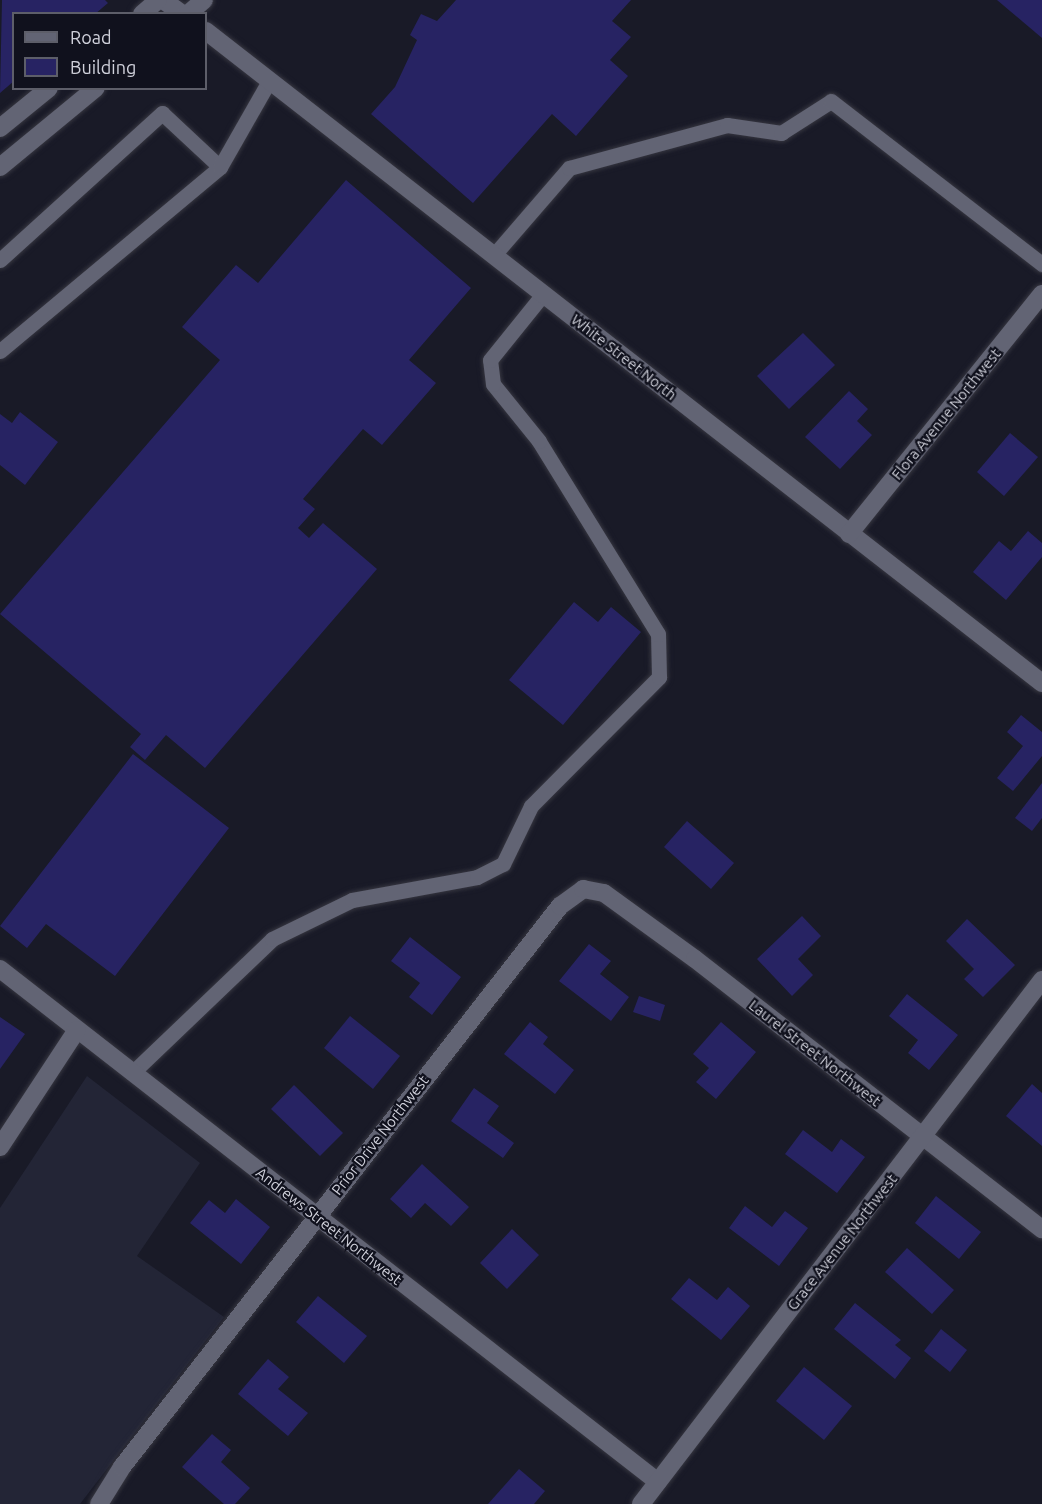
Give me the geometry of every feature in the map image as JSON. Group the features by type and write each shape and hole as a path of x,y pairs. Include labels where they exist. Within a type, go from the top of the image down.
{"street":[{"path":"144,12 158,0"},
{"path":"163,0 179,12"},
{"path":"190,12 204,0"},
{"name":"White Street North","path":"207,32 1042,683"},
{"path":"0,128 47,90"},
{"path":"0,167 94,90"},
{"name":"Flora Avenue Northwest","path":"849,534 1042,294"},
{"name":"Laurel Street Northwest","path":"584,889 604,893 686,953 1042,1228"},
{"name":"Prior Drive Northwest","path":"99,1504 122,1467 316,1215 560,906 584,889"},
{"name":"Andrews Street Northwest","path":"0,969 658,1482"},
{"name":"Grace Avenue Northwest","path":"641,1504 1042,980"},
{"path":"0,1147 77,1030"}],"lane":[{"path":"0,351 220,167 269,81"},
{"path":"494,255 569,168 727,125 781,134 831,101 1042,264"},
{"path":"0,260 162,113 220,167"},
{"path":"132,1072 272,939 352,900 477,877 503,864 531,806 659,677 658,634 539,441 493,384 490,360 544,293"}],"shaded area":[{"path":"87,1076 200,1163 137,1256 224,1317 80,1504 0,1504 0,1208"}],"building":[{"path":"2,0 105,0 108,3 97,12 12,12 12,83 0,93"},
{"path":"456,0 631,0 612,21 631,37 610,60 628,76 576,136 552,114 473,203 371,114 395,87 417,40 410,35 421,14 437,21"},
{"path":"997,0 1042,0 1042,38"},
{"path":"346,180 471,288 409,360 436,383 382,445 363,429 303,499 315,509 298,528 309,538 323,523 377,569 205,768 166,735 145,760 130,747 141,734 0,614 220,360 182,327 236,265 258,283"},
{"path":"803,333 835,365 789,409 757,376"},
{"path":"849,391 868,409 857,421 872,435 840,469 805,437"},
{"path":"20,412 58,442 25,485 0,465 0,414 12,423"},
{"path":"1010,433 1038,457 1004,496 977,472"},
{"path":"1028,531 1042,543 1042,557 1006,600 973,572 999,541 1011,551"},
{"path":"574,602 598,622 611,607 641,632 563,725 509,680"},
{"path":"1021,715 1042,732 1042,756 1013,791 997,778 1023,746 1007,732"},
{"path":"133,754 229,828 115,976 46,924 27,948 0,926"},
{"path":"1042,783 1042,818 1032,831 1015,818"},
{"path":"687,821 734,863 711,889 664,847"},
{"path":"802,916 821,936 798,959 813,975 792,996 757,959"},
{"path":"967,919 1015,965 983,997 964,979 974,969 946,941"},
{"path":"410,937 461,977 432,1015 409,997 420,983 391,961"},
{"path":"589,944 611,961 600,974 629,997 611,1021 559,981"},
{"path":"907,994 958,1035 929,1070 908,1053 918,1040 889,1016"},
{"path":"639,996 665,1005 660,1021 633,1012"},
{"path":"350,1016 400,1056 373,1089 324,1048"},
{"path":"0,1017 25,1034 0,1069"},
{"path":"530,1022 548,1037 543,1044 574,1070 555,1094 504,1054"},
{"path":"721,1022 756,1052 716,1099 696,1082 709,1068 693,1054"},
{"path":"1032,1084 1042,1093 1042,1146 1006,1116"},
{"path":"294,1085 343,1133 320,1156 271,1109"},
{"path":"474,1088 499,1106 487,1123 514,1143 503,1158 451,1121"},
{"path":"803,1130 832,1152 841,1139 865,1157 837,1193 785,1154"},
{"path":"422,1164 469,1207 451,1226 425,1203 411,1218 390,1199"},
{"path":"936,1196 981,1232 959,1259 915,1223"},
{"path":"236,1199 270,1227 241,1264 190,1223 209,1200 225,1213"},
{"path":"745,1206 772,1227 785,1211 808,1228 779,1266 729,1228"},
{"path":"512,1229 539,1255 507,1289 480,1263"},
{"path":"907,1248 954,1290 932,1314 885,1272"},
{"path":"689,1278 717,1300 728,1287 750,1306 721,1340 671,1299"},
{"path":"318,1296 367,1336 344,1363 296,1322"},
{"path":"855,1303 901,1340 895,1345 911,1358 895,1379 834,1329"},
{"path":"941,1329 967,1350 950,1372 924,1351"},
{"path":"268,1359 289,1377 278,1389 308,1413 288,1436 238,1394"},
{"path":"804,1367 852,1406 824,1440 776,1401"},
{"path":"212,1434 231,1450 221,1462 250,1488 235,1504 224,1504 182,1467"},
{"path":"519,1469 545,1491 534,1504 488,1504"}]}
